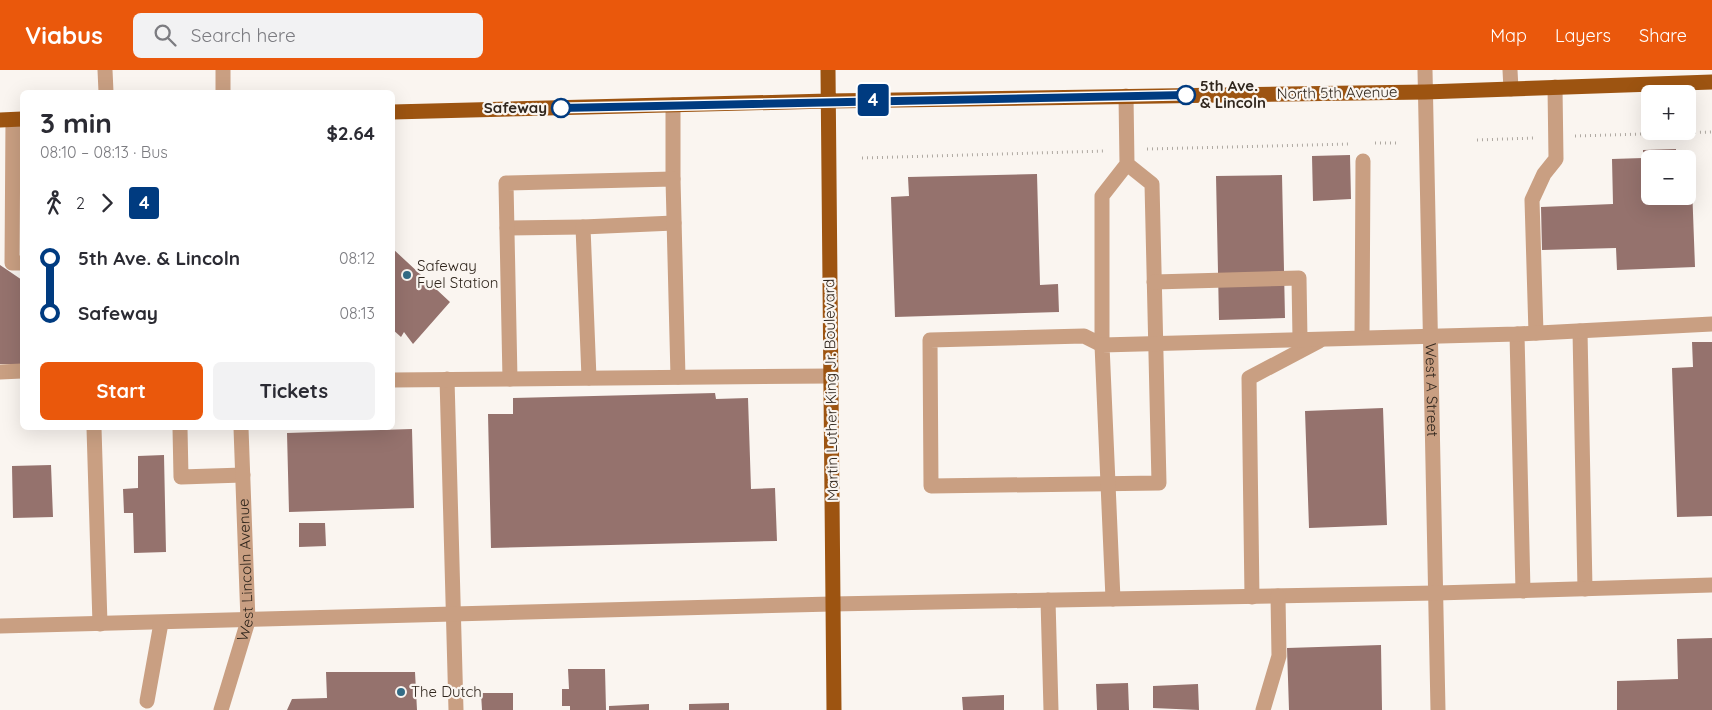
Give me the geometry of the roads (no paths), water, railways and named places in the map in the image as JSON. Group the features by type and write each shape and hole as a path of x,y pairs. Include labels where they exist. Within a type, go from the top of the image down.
{"main road":[{"name":"Martin Luther King Jr. Boulevard","path":"828,70 834,710"},
{"name":"North 5th Avenue","path":"395,112 828,101 1426,92 1712,82"}],"street":[{"path":"105,70 106,90"},
{"path":"223,70 223,90"},
{"name":"West A Street","path":"1425,70 1432,335 1438,710"},
{"path":"1510,70 1511,89"},
{"path":"1536,333 1532,200 1544,174 1556,159 1555,87"},
{"path":"1113,599 1102,345 1102,196 1127,164 1126,96"},
{"path":"673,105 678,377"},
{"path":"12,120 12,263 20,263"},
{"path":"1362,337 1363,161"},
{"path":"1127,164 1152,184 1154,282 1156,344 1159,483 931,486 930,340 1084,336 1102,345 1156,344 1517,334 1712,324"},
{"path":"510,379 506,183 673,179"},
{"path":"507,228 674,223"},
{"path":"583,227 589,378"},
{"path":"1154,282 1299,278 1300,339"},
{"path":"1580,331 1586,588"},
{"path":"1517,334 1523,591"},
{"path":"1252,596 1249,378 1324,338"},
{"path":"0,372 20,371"},
{"path":"395,380 830,376"},
{"path":"447,379 456,710"},
{"path":"94,430 100,624"},
{"path":"180,430 181,476 243,475"},
{"name":"West Lincoln Avenue","path":"221,710 248,621 241,430"},
{"path":"0,626 248,621 832,604 1436,593 1712,585"},
{"path":"1263,710 1279,656 1278,596"},
{"path":"1048,600 1051,710"},
{"path":"147,701 160,623"}],"place":[{"name":"5th Ave. & Lincoln","path":"1186,95"},
{"name":"Safeway","path":"561,108"},
{"name":"Safeway Fuel Station","path":"407,275"},
{"name":"The Dutch","path":"401,692"}]}
